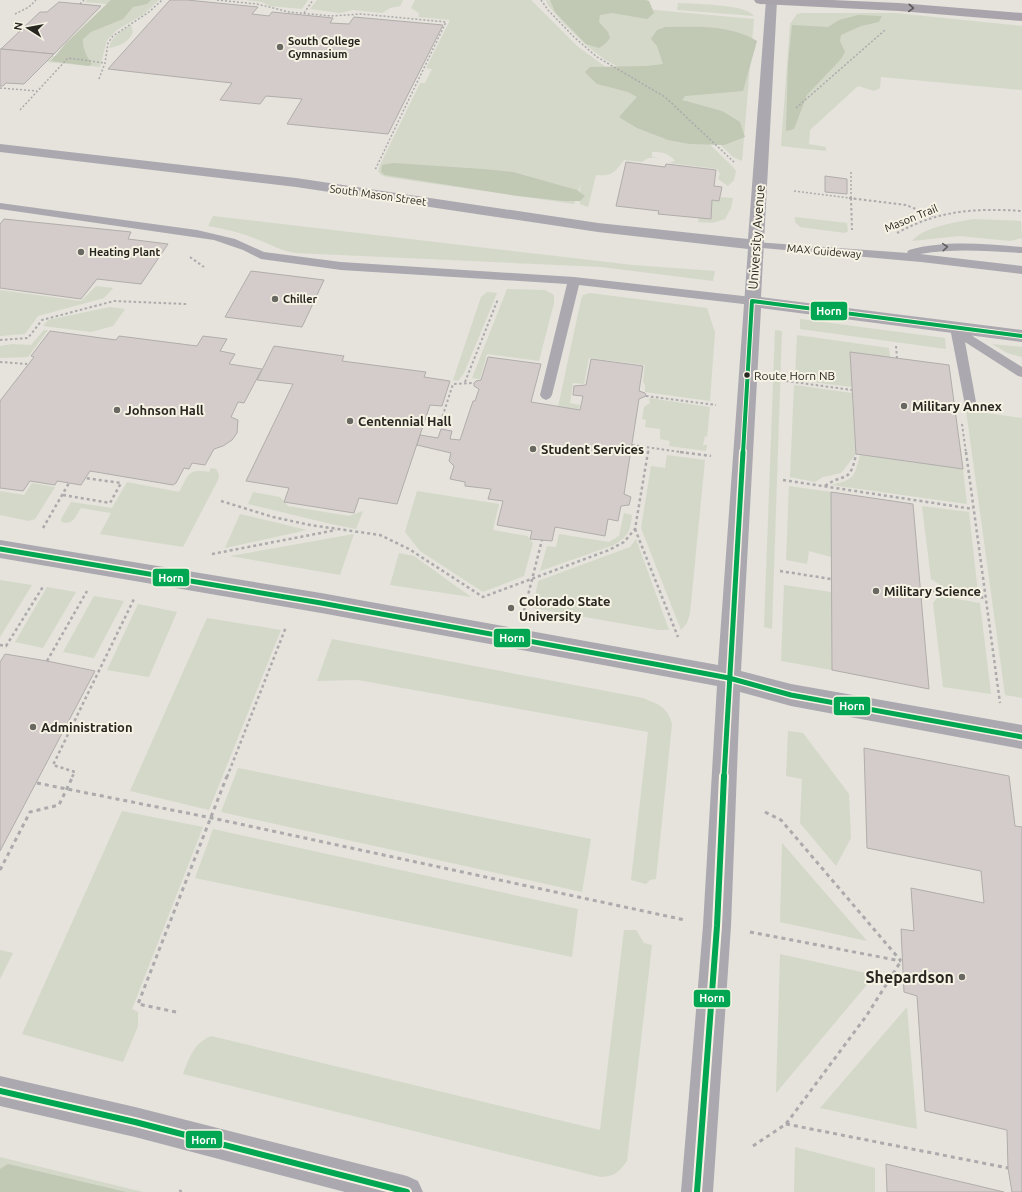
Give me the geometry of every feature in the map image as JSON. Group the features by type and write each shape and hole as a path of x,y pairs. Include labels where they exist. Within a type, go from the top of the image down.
{"highway":[{"path":"766,0 899,7 1022,17"}],"street":[{"name":"University Avenue","path":"697,1192 717,926 729,678 756,245 766,0"},
{"name":"South Mason Street","path":"0,148 338,188 616,231 711,242 756,245"},
{"path":"752,301 1022,336"},
{"path":"0,549 321,603 729,678 791,695 1022,737"},
{"path":"0,1091 135,1122 407,1192"}],"lane":[{"path":"0,206 203,236 238,243 261,255 341,266 574,280 752,301"},
{"name":"MAX Guideway","path":"756,245 856,254 892,255 1022,270"},
{"name":"MAX Guideway","path":"892,255 944,247 990,247 1022,250"},
{"path":"546,395 574,280"},
{"path":"956,328 970,340 1022,373"},
{"path":"956,328 970,402"}],"path":[{"path":"15,14 28,7 36,0"},
{"path":"80,4 84,0"},
{"path":"99,79 105,63 108,43 113,36 149,12 162,0"},
{"path":"217,0 257,4 274,10 331,16 361,14 446,22 374,173"},
{"path":"304,13 313,0"},
{"path":"541,0 548,10 574,37 597,57 665,97 739,166"},
{"path":"796,108 888,27"},
{"path":"20,110 68,58 105,63"},
{"path":"0,88 38,91"},
{"path":"851,172 852,230"},
{"path":"794,191 906,205 933,216"},
{"name":"Mason Trail","path":"896,234 911,224 933,216 975,208 1022,211"},
{"path":"465,382 507,276"},
{"path":"0,340 28,338 42,320 114,301 186,304"},
{"path":"896,346 897,358"},
{"path":"0,362 27,364"},
{"path":"786,381 852,390"},
{"path":"441,422 453,384 465,382 474,383"},
{"path":"646,396 716,405"},
{"path":"970,402 960,411 1000,703"},
{"path":"632,445 711,456"},
{"path":"221,501 273,517 339,530 380,535 409,549 483,597 532,577 609,550 623,543 630,537 635,529 650,448"},
{"path":"825,486 829,482 849,476 856,454"},
{"path":"63,496 110,504 121,483 86,478"},
{"path":"783,480 973,509"},
{"path":"42,530 63,496 69,483"},
{"path":"635,529 678,637"},
{"path":"211,554 339,530"},
{"path":"524,613 542,540"},
{"path":"780,571 831,579"},
{"path":"0,645 6,646 46,582"},
{"path":"47,661 88,589"},
{"path":"921,589 986,598"},
{"path":"0,870 30,812 59,805 67,789 75,772 53,765 135,597"},
{"path":"176,1012 138,1004 212,818 286,625"},
{"path":"37,783 212,818 660,915 842,951 901,961"},
{"path":"766,812 781,820 901,961"},
{"path":"753,1146 786,1124 867,1016 901,961"},
{"path":"786,1124 1008,1168"}],"green space":[{"path":"87,0 159,0 144,14 117,30 107,40 100,67 47,62 53,56 57,56 107,4 85,2"},
{"path":"111,0 151,0 147,4 133,7 123,19 91,32 83,39 85,52 92,64 89,66 51,61 66,43"},
{"path":"246,0 308,0 302,9 269,6 262,2"},
{"path":"317,0 403,0 400,6 390,8 382,13 353,10 340,13 310,9"},
{"path":"415,0 531,0 577,46 614,73 681,117 731,165 736,171 734,180 728,186 718,179 720,174 717,169 669,163 675,161 670,156 652,152 652,157 657,158 648,158 642,162 624,160 613,173 596,175 588,207 580,204 579,196 581,183 574,204 381,175 378,171 380,165 420,83 425,83 432,69 426,68 450,20 418,17 419,13 411,8"},
{"path":"546,0 754,19 742,161 733,157 689,113 661,91 604,59 587,46 563,23 548,5"},
{"path":"550,0 646,0 649,1 654,13 647,19 612,13 600,15 599,22 608,32 610,38 599,48 586,44 555,12"},
{"path":"678,3 731,7 749,12 754,16 677,10"},
{"path":"895,13 1022,26 1022,90 881,77 880,88 874,91 858,86 810,130 809,144 826,147 826,151 781,146 790,24 797,14"},
{"path":"858,15 882,16 879,22 861,26 841,35 840,41 845,52 841,59 807,95 794,129 786,131 788,64 792,25 828,27 839,20"},
{"path":"131,25 133,32 127,41 109,48 114,37"},
{"path":"665,27 701,27 724,29 757,41 743,91 685,96 682,100 722,111 740,122 745,137 724,145 690,144 668,140 637,128 619,117 637,97 628,92 597,84 585,72 590,67 647,66 663,64 657,46 651,39 657,30"},
{"path":"393,163 513,172 577,190 585,196 580,201 564,201 518,196 385,175 381,172 382,165"},
{"path":"720,197 733,198 731,208 725,219 713,223 698,222 699,218 710,219 712,200 719,201"},
{"path":"213,216 633,265 715,271 713,281 601,267 296,253 281,249 240,233 208,226"},
{"path":"795,217 847,223 848,231 845,233 800,227 795,222"},
{"path":"974,219 1021,221 1022,238 1010,241 959,236 912,241 917,236 932,229"},
{"path":"96,286 113,288 104,298 38,316 25,334 0,336 0,290 81,301"},
{"path":"507,289 545,290 554,295 554,303 539,361 487,354 480,379 472,378"},
{"path":"487,292 497,293 464,373 458,381 453,380 481,297"},
{"path":"590,293 707,308 715,332 710,401 645,392 645,385 643,382 645,365 589,358 584,384 573,383 570,403 580,405 579,409 558,407 581,300 583,295"},
{"path":"110,307 125,309 113,326 91,332 43,326 48,320"},
{"path":"800,319 945,338 946,349 800,329"},
{"path":"44,330 48,330 28,357 0,358 0,346 12,344 31,345"},
{"path":"775,330 782,331 772,629 764,627"},
{"path":"797,335 889,348 890,357 850,352 852,387 795,380"},
{"path":"992,344 1022,347 1022,357 1007,353"},
{"path":"794,385 852,393 856,454 841,473 823,477 815,482 790,477"},
{"path":"649,398 710,407 707,437 705,436 703,445 707,445 706,451 669,446 670,441 660,439 660,429 645,427 646,420 642,419 644,407 650,403"},
{"path":"966,410 1022,418 1022,698 1005,695"},
{"path":"667,455 705,460 690,613 687,623 681,630 641,528 651,466 665,468"},
{"path":"860,455 963,469 967,504 831,485 849,479 855,473"},
{"path":"211,468 216,469 219,474 218,480 183,547 100,534 111,513 81,508 72,521 66,523 62,522 61,519 71,502 112,508 127,482 179,492 187,477 192,472 209,472"},
{"path":"32,483 55,487 35,519 29,521 0,515 0,491 24,495"},
{"path":"789,486 831,492 831,557 809,551 807,564 786,560"},
{"path":"417,491 499,504 493,530 527,536 533,543 524,576 483,592 420,551 405,532"},
{"path":"253,492 280,497 288,506 349,516 363,511 356,529 248,504"},
{"path":"922,506 969,512 978,593 944,587 931,579"},
{"path":"624,513 632,515 631,521 628,533 619,542 540,571 547,546 556,547 559,534 609,542 619,536"},
{"path":"240,514 307,530 225,548"},
{"path":"354,534 340,575 230,556"},
{"path":"636,539 669,630 659,630 533,608 538,581 630,547"},
{"path":"399,553 414,556 471,597 390,585"},
{"path":"0,580 32,585 0,637"},
{"path":"784,585 831,592 832,670 781,661"},
{"path":"47,587 76,592 43,648 15,642"},
{"path":"94,596 124,601 94,658 63,652"},
{"path":"939,596 980,603 991,694 943,687 933,603"},
{"path":"138,604 177,612 149,677 107,670"},
{"path":"207,618 281,630 209,810 130,791"},
{"path":"332,639 643,698 662,707 668,713 672,724 656,879 650,880 646,884 631,880 648,732 358,680 317,681"},
{"path":"788,731 803,733 849,794 851,838 836,866 800,823 802,779 786,776"},
{"path":"238,768 591,839 582,892 221,812"},
{"path":"122,811 203,827 132,1009 138,1012 138,1026 123,1062 22,1034"},
{"path":"213,829 578,909 572,957 195,878"},
{"path":"782,843 867,941 780,922"},
{"path":"624,930 636,930 644,943 652,945 627,1161 613,1175 600,1177 183,1074 196,1047 211,1036 600,1130"},
{"path":"0,950 13,953 0,979"},
{"path":"780,954 875,975 776,1093"},
{"path":"907,1007 917,1129 820,1108"},
{"path":"795,1147 875,1168 875,1192 794,1192"},
{"path":"0,1157 143,1192 0,1192"},
{"path":"8,1164 126,1192 0,1192 0,1169"}],"building":[{"name":"South College Gymnasium","path":"170,0 187,0 258,7 252,14 269,16 272,12 333,18 330,23 349,24 354,17 443,25 388,134 287,124 302,99 266,96 260,104 220,100 232,83 108,69"},
{"path":"59,2 101,6 54,54 1,49 40,12 47,12"},
{"path":"0,49 54,54 24,84 6,83 3,86 0,86"},
{"path":"626,162 665,167 666,164 716,170 714,186 722,187 719,201 712,200 711,219 658,214 659,211 616,206"},
{"path":"825,176 847,179 847,194 825,192"},
{"name":"Heating Plant","path":"4,219 131,232 128,239 168,244 141,284 97,279 81,299 0,288 0,224"},
{"name":"Chiller","path":"251,271 324,280 302,327 225,317"},
{"name":"Johnson Hall","path":"50,331 116,340 119,336 197,346 203,336 227,339 220,351 235,354 229,364 262,369 244,403 238,402 231,417 238,420 237,433 232,440 223,446 214,449 205,465 192,463 189,469 184,468 176,483 173,485 90,471 81,485 57,481 55,485 30,481 23,491 0,488 0,401 34,357 31,356"},
{"name":"Centennial Hall","path":"274,346 344,356 342,361 426,372 424,377 450,381 442,406 430,405 397,504 359,498 354,513 284,502 289,488 246,481 293,384 257,380"},
{"name":"Military Annex","path":"850,352 949,365 963,469 856,454"},
{"name":"Student Services","path":"488,357 541,364 531,402 580,410 583,396 573,395 574,386 586,385 591,359 643,366 639,391 645,393 646,396 639,399 624,494 631,497 629,505 621,506 618,521 608,519 605,536 555,527 552,541 530,539 532,531 497,525 503,501 488,499 491,489 465,486 465,482 450,479 454,466 449,461 451,453 417,445 420,435 438,438 441,429 452,431 450,439 460,440 473,401 475,401 479,389 474,386 474,383 481,380"},
{"name":"Military Science","path":"831,492 913,504 929,689 832,670"},
{"name":"Administration","path":"5,654 95,671 0,851 0,662"},
{"name":"Shepardson","path":"864,748 1009,776 1015,826 1022,827 1022,1192 1012,1192 1008,1168 1007,1130 925,1111 917,996 904,992 901,929 914,931 911,888 984,903 981,871 867,848"},
{"path":"886,1164 1004,1192 887,1192"}],"transit line":[{"name":"Horn","path":"697,1192 717,926 729,678 752,301 1022,336"},
{"name":"Horn","path":"0,549 321,603 660,665 729,678 791,695 1022,737"},
{"name":"Horn","path":"0,1091 135,1122 407,1192"}],"place":[{"name":"South College Gymnasium","path":"280,47"},
{"name":"Heating Plant","path":"81,252"},
{"name":"Chiller","path":"275,299"},
{"name":"Route Horn NB","path":"747,375"},
{"name":"Military Annex","path":"904,406"},
{"name":"Johnson Hall","path":"117,410"},
{"name":"Centennial Hall","path":"350,421"},
{"name":"Student Services","path":"533,449"},
{"name":"Military Science","path":"876,591"},
{"name":"Colorado State University","path":"511,608"},
{"name":"Administration","path":"33,727"},
{"name":"Shepardson","path":"962,977"}]}
